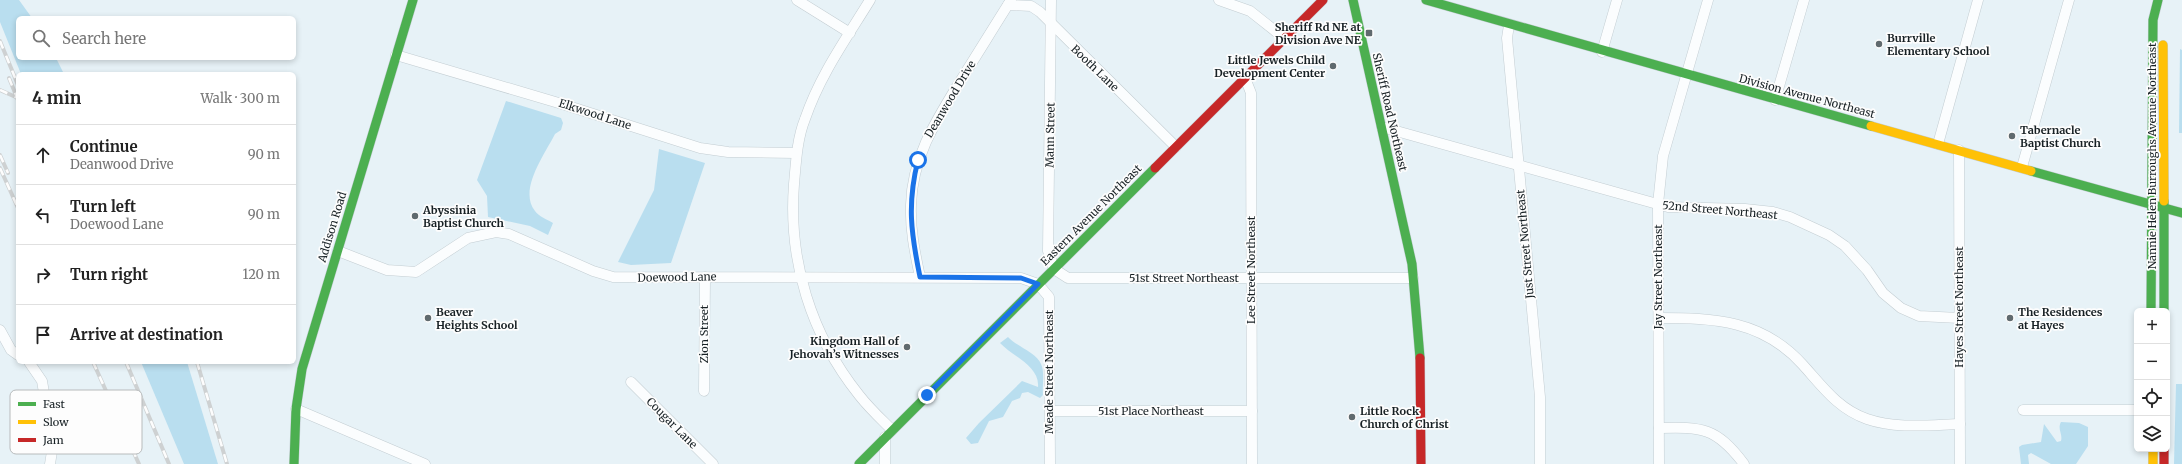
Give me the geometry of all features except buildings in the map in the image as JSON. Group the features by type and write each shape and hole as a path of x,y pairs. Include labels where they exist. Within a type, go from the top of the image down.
{"main road":[{"name":"Addison Road","path":"294,464 296,409 302,369 413,0"},
{"name":"Eastern Avenue Northeast","path":"859,464 1323,0"},
{"name":"Sheriff Road Northeast","path":"1353,0 1404,228 1403,241 1407,268 1413,278 1422,372 1421,464"},
{"name":"Division Avenue Northeast","path":"1426,0 1685,76 2022,167 2182,213"},
{"name":"Nannie Helen Burroughs Avenue Northeast","path":"2158,1 2163,14 2163,22"},
{"name":"Nannie Helen Burroughs Avenue Northeast","path":"2152,308 2153,20 2158,1"},
{"name":"Nannie Helen Burroughs Avenue Northeast","path":"2163,38 2164,308"},
{"path":"2152,276 2157,293 2156,308"},
{"path":"2153,452 2153,464"},
{"path":"2164,452 2164,464"}],"street":[{"path":"798,0 850,33"},
{"path":"870,0 826,70 804,120 796,153 793,220 800,277 815,322 828,350 860,397 888,434 885,464"},
{"name":"Mann Street","path":"1051,0 1048,251 1054,269"},
{"path":"1219,0 1250,11 1284,38"},
{"path":"1602,52 1617,0"},
{"name":"Jay Street Northeast","path":"1659,464 1658,204 1663,156 1708,0"},
{"path":"1775,100 1804,0"},
{"path":"1938,144 1978,0"},
{"path":"2022,167 2069,0"},
{"name":"Booth Lane","path":"1010,2 1031,6 1040,12 1051,26 1176,147"},
{"name":"Deanwood Drive","path":"920,277 911,232 912,192 918,160 926,138 939,115 1010,2"},
{"name":"Just Street Northeast","path":"1509,25 1507,38 1540,397 1540,464"},
{"name":"Elkwood Lane","path":"396,55 562,104 704,149 742,153 796,153"},
{"name":"Lee Street Northeast","path":"1245,78 1251,93 1252,464"},
{"name":"52nd Street Northeast","path":"1382,127 1670,207 1764,211 1790,217 1829,235 1845,246 1867,270 1883,293 1901,308 1920,316 1959,318"},
{"name":"Hayes Street Northeast","path":"1959,150 1960,464"},
{"name":"Doewood Lane","path":"338,251 387,270 416,272 468,238 496,232 509,234 594,271 613,276 1021,278 1038,284"},
{"name":"51st Street Northeast","path":"1054,269 1068,278 1413,278"},
{"name":"Zion Street","path":"704,277 704,392"},
{"name":"Meade Street Northeast","path":"1038,284 1049,297 1050,464"},
{"path":"1659,318 1715,319 1739,324 1764,335 1793,355 1833,400 1866,419 1898,425 1960,424"},
{"path":"0,330 12,350 16,353"},
{"path":"30,364 42,381 44,390"},
{"name":"Cougar Lane","path":"631,382 714,464"},
{"path":"296,409 425,464"},
{"path":"2023,410 2134,410"},
{"name":"51st Place Northeast","path":"1050,411 1252,411"},
{"path":"1658,428 1694,428 1712,433 1727,443 1744,464"},
{"path":"50,464 52,454"}],"shaded area":[{"path":"0,0 19,0 31,16 16,16 16,60 57,60 63,72 20,72 0,22"},
{"path":"2180,49 2182,50 2182,133 2179,133"},
{"path":"506,101 561,118 563,123 561,130 555,134 540,162 531,183 531,202 536,213 553,223 548,235 530,226 488,217 487,196 477,180"},
{"path":"659,149 705,163 671,263 631,265 618,262 654,190"},
{"path":"1008,337 1039,360 1043,371 1043,395 1040,398 1028,392 1022,393 1020,398 1012,401 1003,417 989,421 978,443 971,444 966,438 979,423 1022,381 1038,387 1035,373 1030,367 1000,343"},
{"path":"142,364 188,364 218,464 184,464"},
{"path":"2176,384 2182,384 2182,464 2174,464"},
{"path":"2061,422 2079,423 2088,427 2088,446 2076,464 2051,464 2031,453 2028,455 2029,464 2021,464 2019,447 2022,445 2041,442 2044,424 2057,442 2061,441"}],"railway":[{"path":"0,41 16,80"},
{"path":"9,78 16,95"},
{"path":"0,90 16,97"},
{"path":"0,155 8,173"},
{"path":"0,168 16,204"},
{"path":"94,364 106,390"},
{"path":"127,364 138,390"},
{"path":"198,364 227,464"},
{"path":"142,400 169,464"},
{"path":"134,454 139,464"}],"traffic: fast":[{"path":"294,464 296,409 302,369 413,0"},
{"path":"1353,0 1412,264 1420,358"},
{"path":"1426,0 1871,126"},
{"path":"2151,308 2153,20 2158,0"},
{"path":"859,464 1155,168"},
{"path":"2031,171 2182,213"},
{"path":"2164,201 2164,308"}],"traffic: slow":[{"path":"2163,45 2164,201"},
{"path":"1871,126 2031,171"},
{"path":"2153,452 2153,464"}],"traffic: jam":[{"path":"1155,168 1323,0"},
{"path":"1420,358 1421,464"},
{"path":"2164,452 2164,464"}],"place":[{"name":"Sheriff Rd NE at Division Ave NE","path":"1369,33"},
{"name":"Burrville Elementary School","path":"1879,44"},
{"name":"Little Jewels Child Development Center","path":"1333,66"},
{"name":"Tabernacle Baptist Church","path":"2012,136"},
{"name":"Abyssinia Baptist Church","path":"415,216"},
{"name":"Beaver Heights School","path":"428,318"},
{"name":"The Residences at Hayes","path":"2010,318"},
{"name":"Kingdom Hall of Jehovah’s Witnesses","path":"907,347"},
{"name":"Little Rock Church of Christ","path":"1352,417"}],"route":[{"path":"918,160 912,192 911,232 920,277 1021,278 1038,284 927,395"}]}
